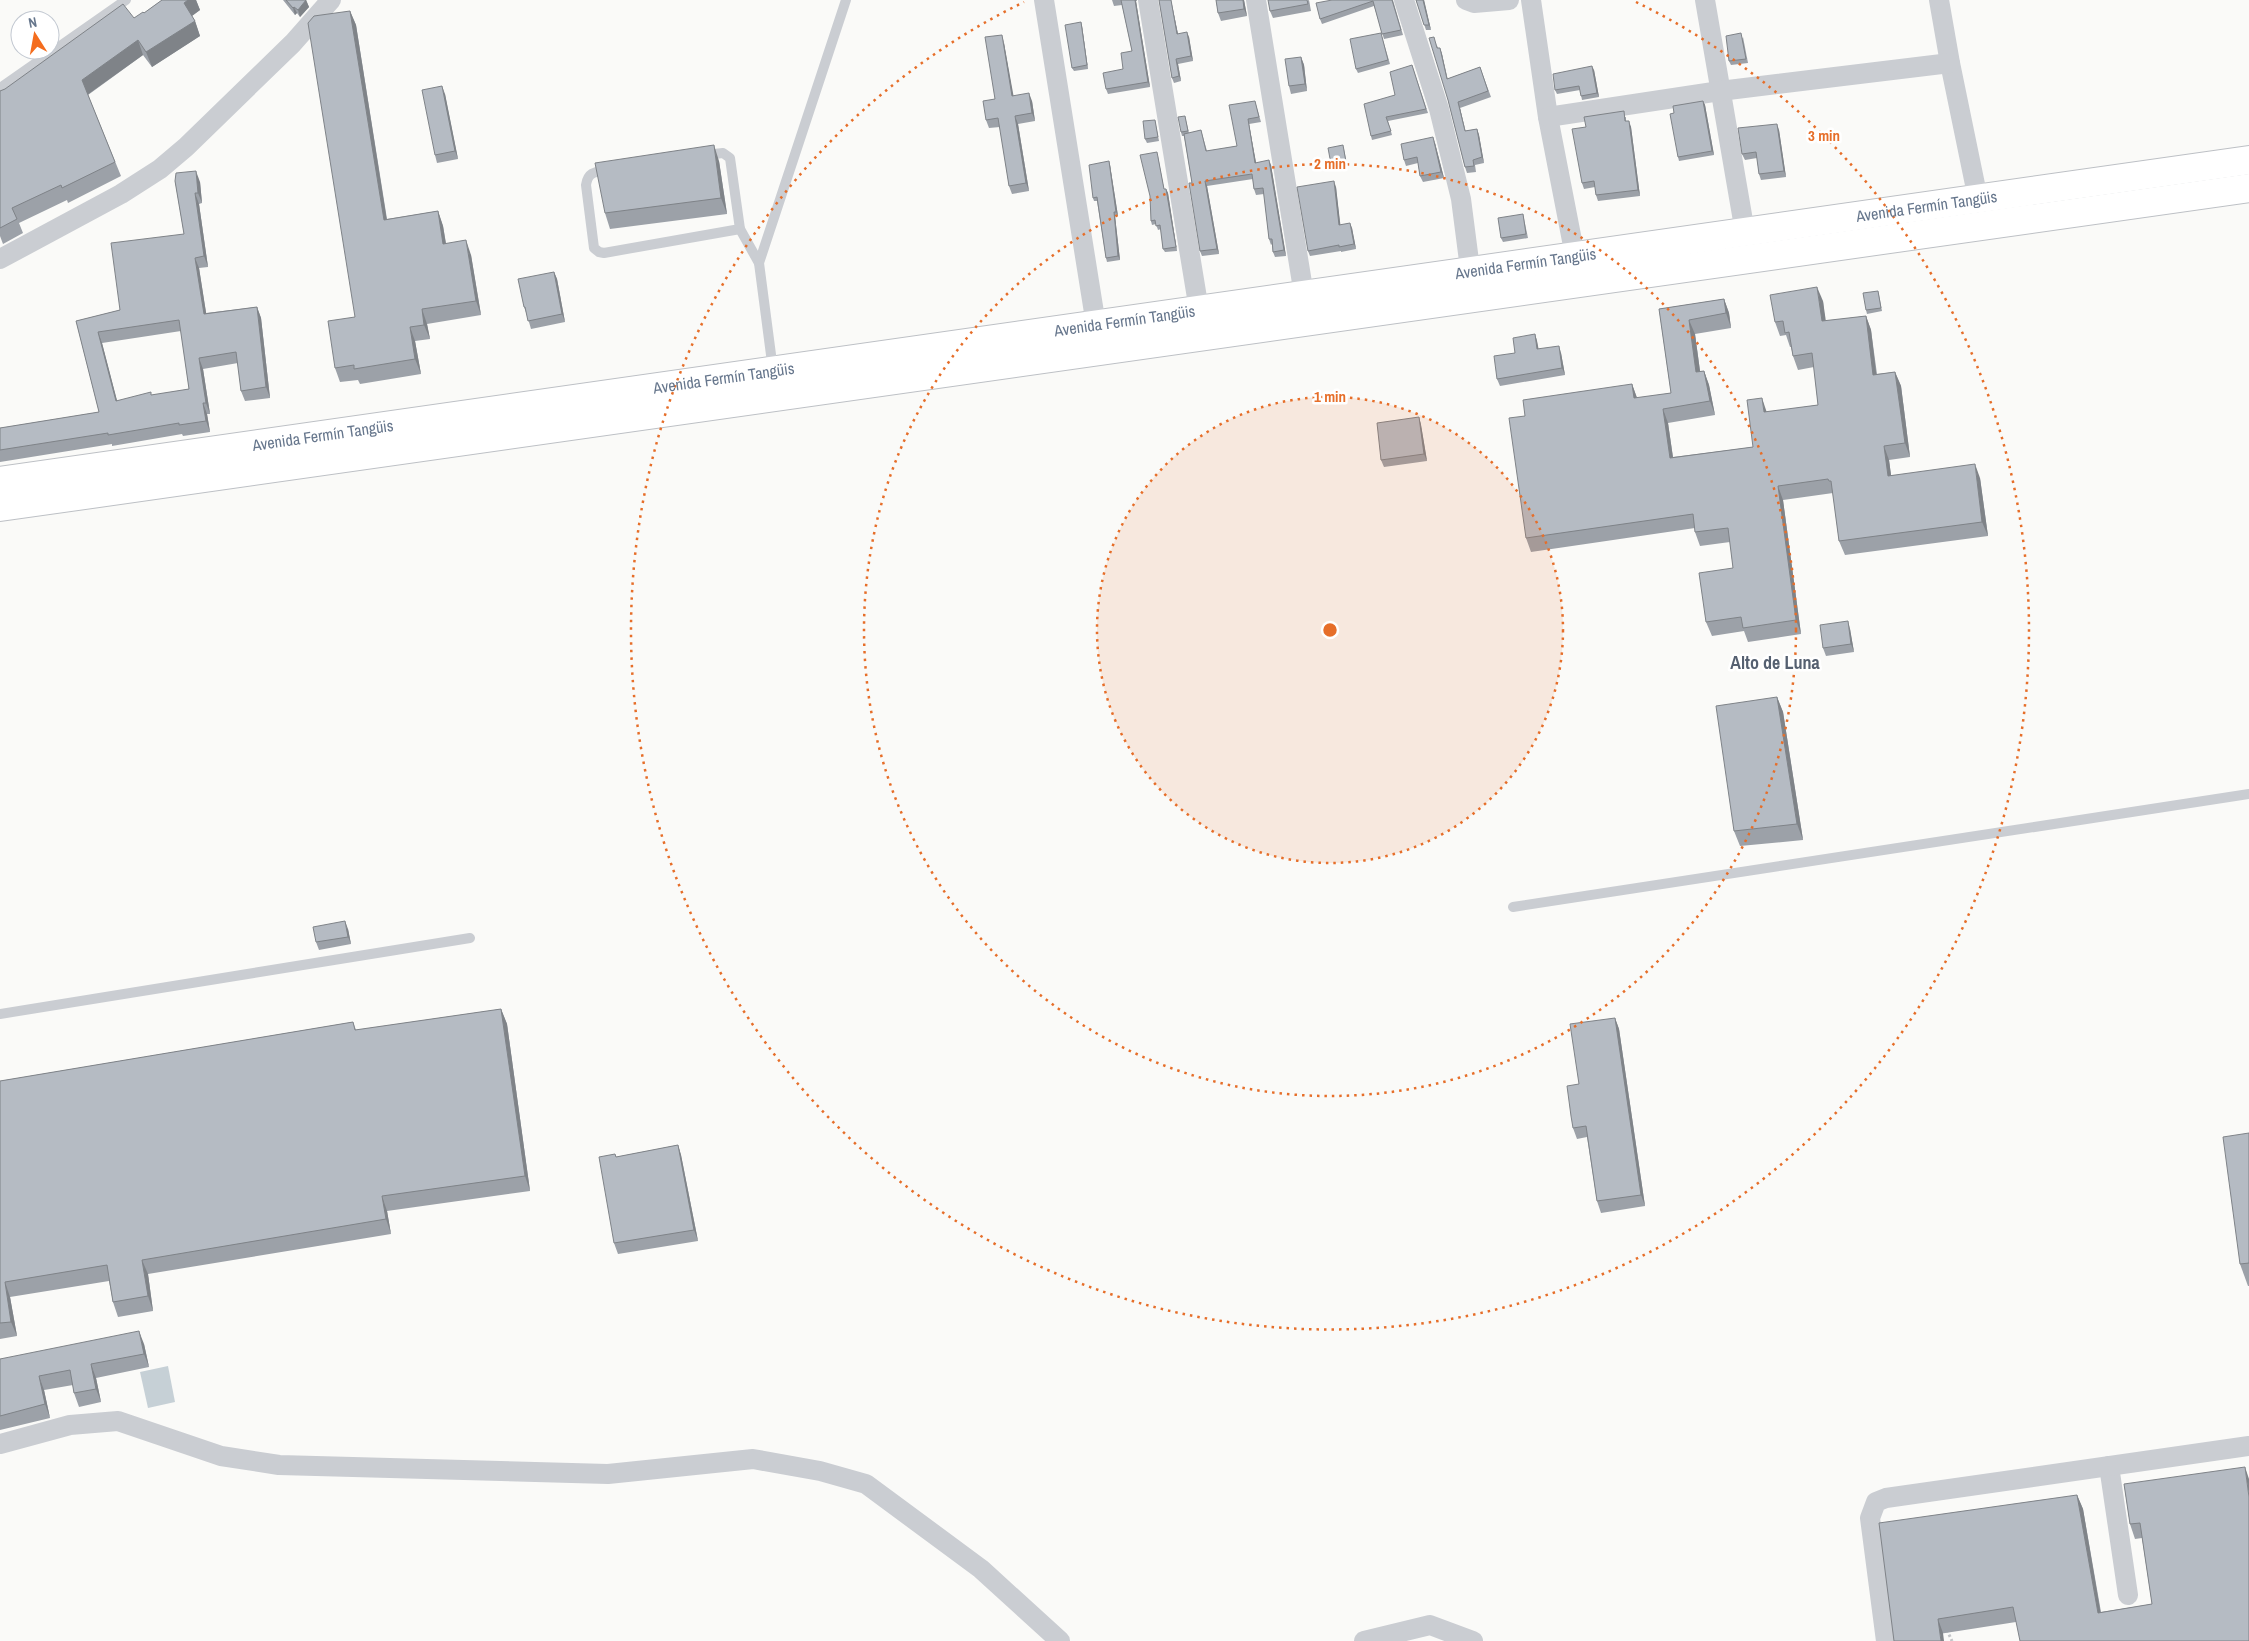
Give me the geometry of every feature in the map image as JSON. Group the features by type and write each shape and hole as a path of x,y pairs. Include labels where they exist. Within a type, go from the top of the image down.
{"main road":[{"name":"Avenida Fermín Tangüis","path":"0,507 169,470 773,371 2249,160"},
{"name":"Avenida Fermín Tangüis","path":"0,481 169,470 1474,298 2249,188"}],"street":[{"path":"0,259 121,194 160,169 186,147 293,42 331,0"},
{"path":"1044,0 1096,325"},
{"path":"1148,0 1199,310"},
{"path":"1256,0 1304,295"},
{"path":"1404,0 1439,109 1461,199 1474,298"},
{"path":"1466,0 1474,3 1509,0"},
{"path":"1531,0 1548,116 1575,256"},
{"path":"1705,0 1748,259"},
{"path":"1939,0 1978,198"},
{"path":"1548,116 1720,91 1950,63"},
{"path":"0,1444 70,1425 118,1421 221,1456 279,1465 608,1474 753,1459 820,1470 866,1484 981,1569 1060,1641"},
{"path":"1886,1641 1870,1518 1876,1502 1886,1498 2249,1446"},
{"path":"2109,1466 2128,1595"},
{"path":"1364,1641 1430,1625 1473,1641"}],"lane":[{"path":"0,88 126,0"},
{"path":"759,263 846,0"},
{"path":"698,156 723,153 730,158 740,229 759,263 773,371"},
{"path":"620,168 591,173 587,180 594,248 599,252 604,253 740,229"},
{"path":"1512,907 2249,794"},
{"path":"0,1014 470,938"}],"path":[{"path":"1946,1624 1952,1641"}],"shaded area":[{"path":"168,1366 175,1402 148,1408 140,1372"}],"building":[{"path":"162,0 188,0 184,3 195,21 146,52 138,40 82,80 115,162 62,188 61,185 12,208 17,219 0,228 0,91 45,60 60,60 60,49 123,4 134,18"},
{"path":"286,0 306,0 298,10 293,8"},
{"path":"1121,0 1135,0 1148,82 1106,89 1103,73 1123,69 1121,53 1132,51"},
{"path":"1159,0 1171,0 1177,34 1187,32 1191,56 1176,59 1179,76 1172,78"},
{"path":"1216,0 1243,0 1244,9 1218,13"},
{"path":"1268,0 1307,0 1308,4 1270,11"},
{"path":"1332,0 1392,0 1401,30 1382,34 1373,1 1320,19 1316,3"},
{"path":"1416,0 1423,0 1429,25 1424,25"},
{"path":"350,11 384,220 438,211 443,244 466,240 476,301 422,309 424,325 410,327 415,359 354,369 354,365 335,368 328,321 355,317 308,23 314,16"},
{"path":"1081,22 1087,65 1072,68 1065,25"},
{"path":"1381,33 1388,60 1356,69 1350,39"},
{"path":"1741,33 1746,59 1729,61 1726,36"},
{"path":"1002,35 1012,96 1029,93 1032,113 1015,116 1026,183 1009,186 998,118 986,120 983,101 995,99 985,37"},
{"path":"1434,37 1437,48 1440,48 1447,79 1480,67 1488,91 1458,102 1465,131 1477,129 1482,157 1473,160 1474,166 1465,167 1448,100 1429,38"},
{"path":"1301,57 1305,84 1289,86 1285,59"},
{"path":"1412,65 1426,109 1386,117 1391,131 1371,136 1364,104 1395,95 1390,72"},
{"path":"1592,66 1597,93 1581,96 1579,86 1555,90 1553,74"},
{"path":"442,86 455,151 435,155 422,90"},
{"path":"1255,101 1259,117 1248,119 1255,163 1269,160 1284,250 1273,252 1272,239 1269,239 1263,188 1254,189 1252,174 1205,181 1217,249 1200,251 1189,183 1192,183 1184,134 1201,130 1206,151 1237,146 1229,105"},
{"path":"1703,101 1712,151 1678,157 1670,114 1674,113 1673,106"},
{"path":"1624,111 1625,121 1629,121 1638,190 1596,195 1594,181 1582,183 1572,129 1586,127 1584,117"},
{"path":"1185,116 1188,131 1181,132 1178,117"},
{"path":"1155,120 1158,137 1145,139 1143,121"},
{"path":"1777,124 1784,171 1759,174 1756,152 1742,154 1738,128"},
{"path":"1433,137 1441,172 1420,176 1417,157 1404,160 1401,144"},
{"path":"714,145 721,198 605,213 595,163"},
{"path":"1343,145 1346,162 1331,164 1328,148"},
{"path":"1157,152 1164,189 1166,189 1176,247 1163,249 1160,225 1156,226 1155,220 1151,221 1150,196 1140,155"},
{"path":"1109,161 1116,212 1114,212 1118,256 1106,258 1097,197 1093,198 1089,165"},
{"path":"196,171 198,193 195,193 204,256 195,258 204,314 257,307 266,387 241,391 236,352 199,358 206,403 203,403 206,421 179,425 179,423 0,450 0,428 99,412 76,321 120,310 111,243 184,234 175,181 176,173","holes":["179,320 189,389 151,395 151,392 116,401 98,332"]},
{"path":"1334,181 1339,225 1350,223 1354,244 1308,251 1297,187"},
{"path":"1523,214 1526,234 1501,238 1498,218"},
{"path":"554,272 562,314 528,321 518,279"},
{"path":"1817,287 1822,321 1866,316 1873,375 1895,372 1905,443 1884,446 1888,476 1975,464 1982,522 1839,541 1831,481 1828,479 1778,486 1796,620 1743,628 1741,617 1706,622 1699,573 1733,568 1728,528 1695,532 1693,514 1526,538 1509,418 1525,416 1523,400 1632,384 1634,398 1671,393 1659,309 1724,299 1726,313 1689,320 1696,372 1704,371 1710,401 1663,409 1670,458 1753,447 1747,400 1762,398 1764,412 1818,405 1812,353 1793,356 1789,332 1785,333 1783,321 1775,322 1770,295"},
{"path":"1878,291 1881,308 1866,310 1863,293"},
{"path":"1535,334 1537,349 1559,346 1562,368 1497,379 1494,356 1515,353 1513,338"},
{"path":"1419,417 1424,454 1381,460 1377,423"},
{"path":"1848,621 1851,644 1823,648 1820,625"},
{"path":"1777,697 1797,824 1734,831 1716,706"},
{"path":"345,921 348,937 316,942 313,927"},
{"path":"501,1009 525,1176 382,1196 386,1219 142,1260 148,1296 113,1302 107,1265 5,1282 11,1322 0,1323 0,1081 353,1022 355,1030"},
{"path":"1615,1018 1641,1195 1597,1201 1586,1126 1573,1128 1571,1116 1567,1086 1579,1084 1570,1024"},
{"path":"2249,1133 2249,1263 2240,1264 2223,1137"},
{"path":"678,1145 694,1230 614,1243 599,1157 615,1154 616,1157"},
{"path":"139,1331 144,1354 91,1364 96,1389 74,1393 70,1370 39,1376 45,1404 0,1416 0,1359"},
{"path":"2245,1467 2249,1497 2249,1641 2020,1641 2013,1607 1938,1619 1941,1641 1894,1641 1879,1523 2077,1495 2098,1613 2152,1604 2140,1523 2130,1524 2124,1484"}],"district":[{"name":"Alto de Luna","path":"1775,663"}]}
